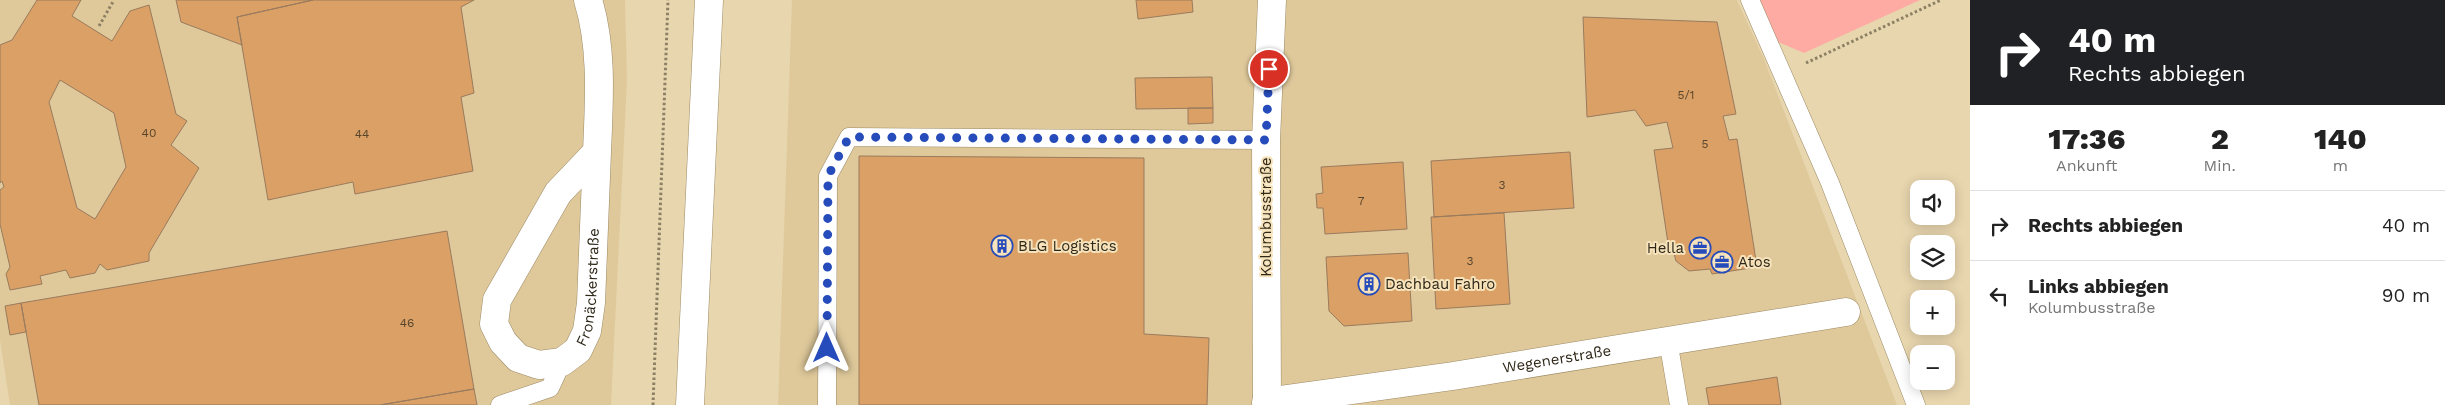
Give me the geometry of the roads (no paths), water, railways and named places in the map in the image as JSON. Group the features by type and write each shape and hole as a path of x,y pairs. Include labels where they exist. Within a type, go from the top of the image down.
{"street":[{"name":"Fronäckerstraße","path":"588,0 597,49 599,100 597,152 591,303 588,331 578,350 562,362 539,365 518,358 502,342 494,324 496,300 558,193 597,152"},
{"path":"690,405 709,0"},
{"name":"Kolumbusstraße","path":"1266,403 1266,140 1272,0"},
{"name":"Wegenerstraße","path":"1266,403 1453,376 1846,312"}],"lane":[{"path":"1750,0 1830,183 1916,405"},
{"path":"826,405 828,176 849,137 1266,140"},
{"path":"1668,340 1679,405"},
{"path":"500,405 550,388 562,362"}],"place":[{"name":"BLG Logistics","path":"1002,246"},
{"name":"Hella","path":"1700,248"},
{"name":"Atos","path":"1722,262"},
{"name":"Dachbau Fahro","path":"1369,284"}]}
